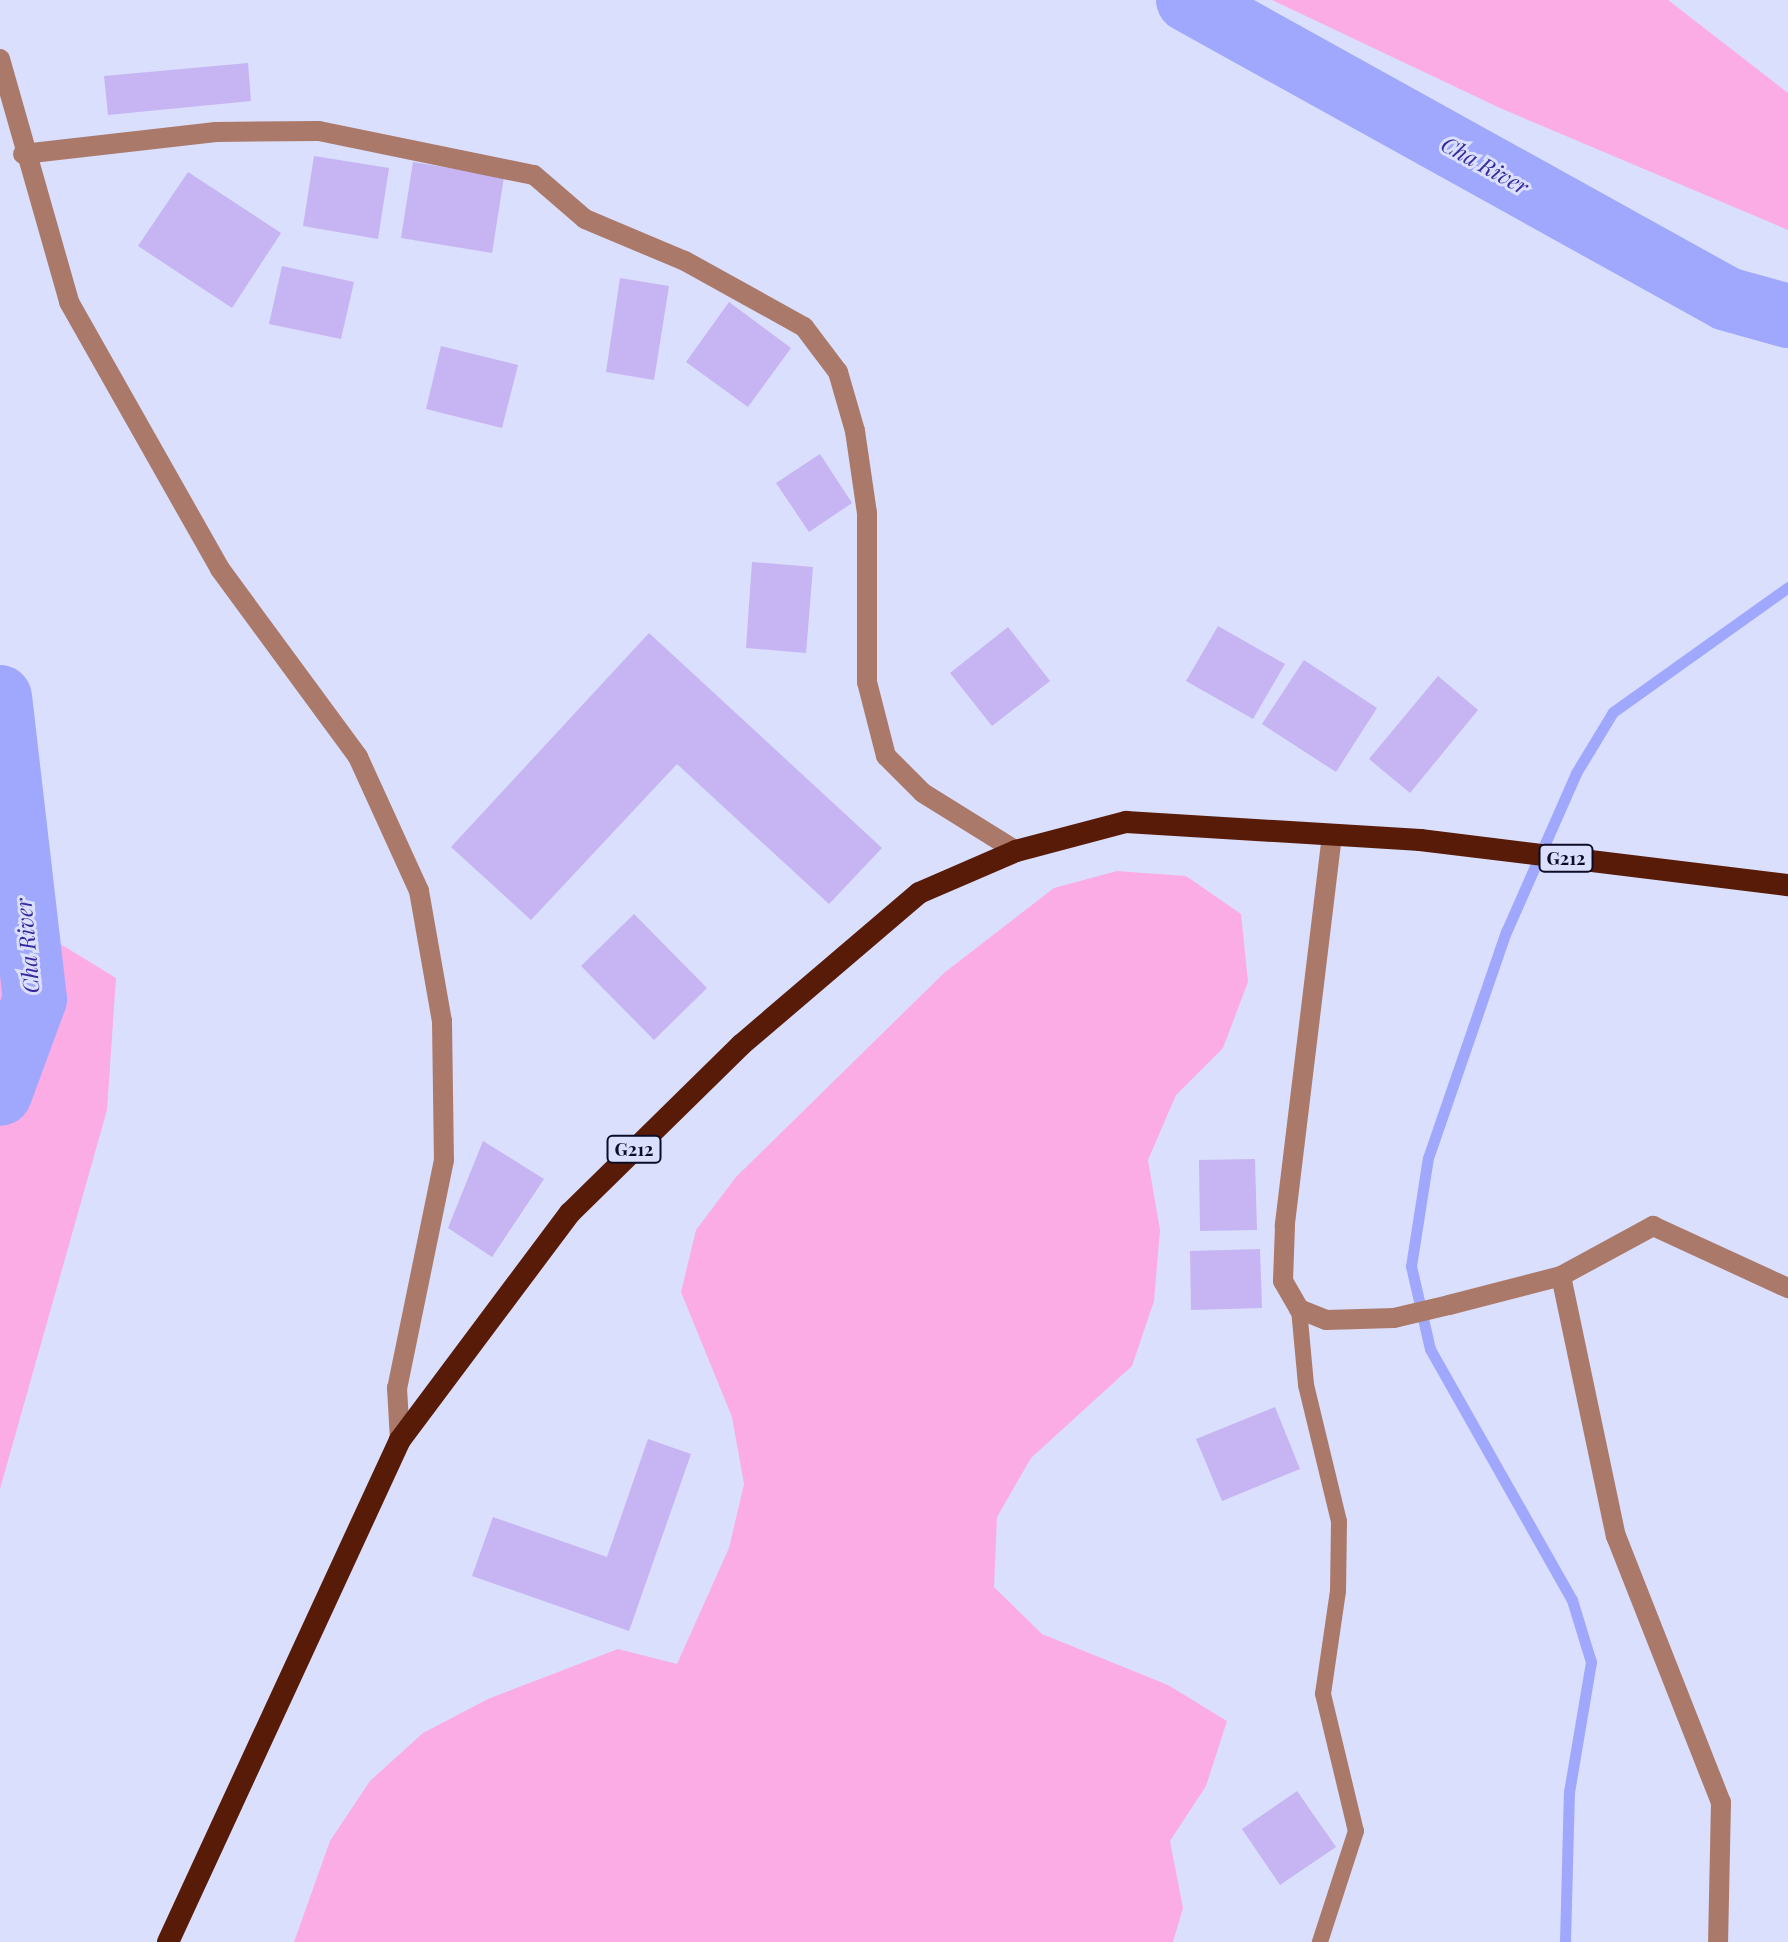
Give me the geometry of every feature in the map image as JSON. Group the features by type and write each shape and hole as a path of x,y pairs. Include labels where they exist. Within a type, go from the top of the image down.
{"highway":[{"name":"G212","path":"168,1942 400,1440 570,1213 741,1045 919,893 1016,851 1126,822 1450,844 1788,885"}],"street":[{"path":"0,59 23,154 69,302 153,460 220,569 358,757 419,891 442,1021 444,1160 397,1388 400,1440"},
{"path":"23,154 216,132 319,131 534,175 585,219 685,261 804,327 838,372 855,431 867,513 867,682 886,756 923,793 1016,851"},
{"path":"1332,835 1285,1226 1283,1281 1299,1309 1326,1320 1394,1318 1561,1276 1653,1226 1788,1288"},
{"path":"1561,1276 1616,1536 1721,1802 1718,1942"}],"lane":[{"path":"1299,1309 1306,1385 1339,1521 1338,1591 1323,1694 1356,1831 1320,1942"}],"shaded area":[{"path":"1272,0 1668,0 1788,93 1788,230 1500,108"},
{"path":"1117,871 1186,876 1241,914 1248,982 1223,1048 1176,1095 1148,1160 1160,1230 1154,1301 1132,1366 1031,1458 997,1517 994,1587 1042,1634 1168,1685 1227,1721 1206,1786 1170,1841 1183,1908 1173,1942 294,1942 330,1841 370,1781 423,1733 488,1699 618,1649 677,1664 729,1548 744,1484 732,1417 681,1292 696,1230 736,1177 944,973 1054,888"},
{"path":"0,907 116,978 107,1110 0,1489"}],"building":[{"path":"248,63 251,101 108,115 104,76"},
{"path":"314,156 389,168 378,239 303,226"},
{"path":"413,162 504,177 492,253 401,238"},
{"path":"188,172 281,233 232,308 138,246"},
{"path":"282,266 354,282 341,339 269,324"},
{"path":"620,278 669,286 654,380 606,372"},
{"path":"729,302 791,348 748,407 686,362"},
{"path":"441,346 518,365 502,428 426,409"},
{"path":"820,454 852,503 809,532 776,483"},
{"path":"752,562 813,567 806,653 746,648"},
{"path":"1218,626 1285,664 1253,719 1186,681"},
{"path":"1008,627 1050,681 992,726 950,673"},
{"path":"649,633 882,848 829,904 677,764 531,920 451,847"},
{"path":"1304,660 1377,708 1336,772 1262,724"},
{"path":"1438,676 1478,710 1410,793 1369,759"},
{"path":"634,914 707,988 654,1040 581,966"},
{"path":"483,1141 544,1179 492,1257 448,1228"},
{"path":"1255,1159 1257,1230 1200,1231 1199,1160"},
{"path":"1260,1249 1262,1308 1191,1310 1190,1251"},
{"path":"1275,1407 1300,1469 1222,1501 1196,1439"},
{"path":"648,1439 691,1454 629,1631 472,1576 493,1517 607,1557"},
{"path":"1297,1791 1336,1847 1280,1885 1242,1829"}],"waterway":[{"name":"Cha River","path":"1188,0 1727,299 1788,316"},
{"path":"1565,1942 1569,1792 1591,1662 1572,1600 1430,1349 1411,1266 1428,1158 1506,932 1576,773 1613,712 1788,587"},
{"name":"Cha River","path":"0,697 35,999 0,1094"}]}
